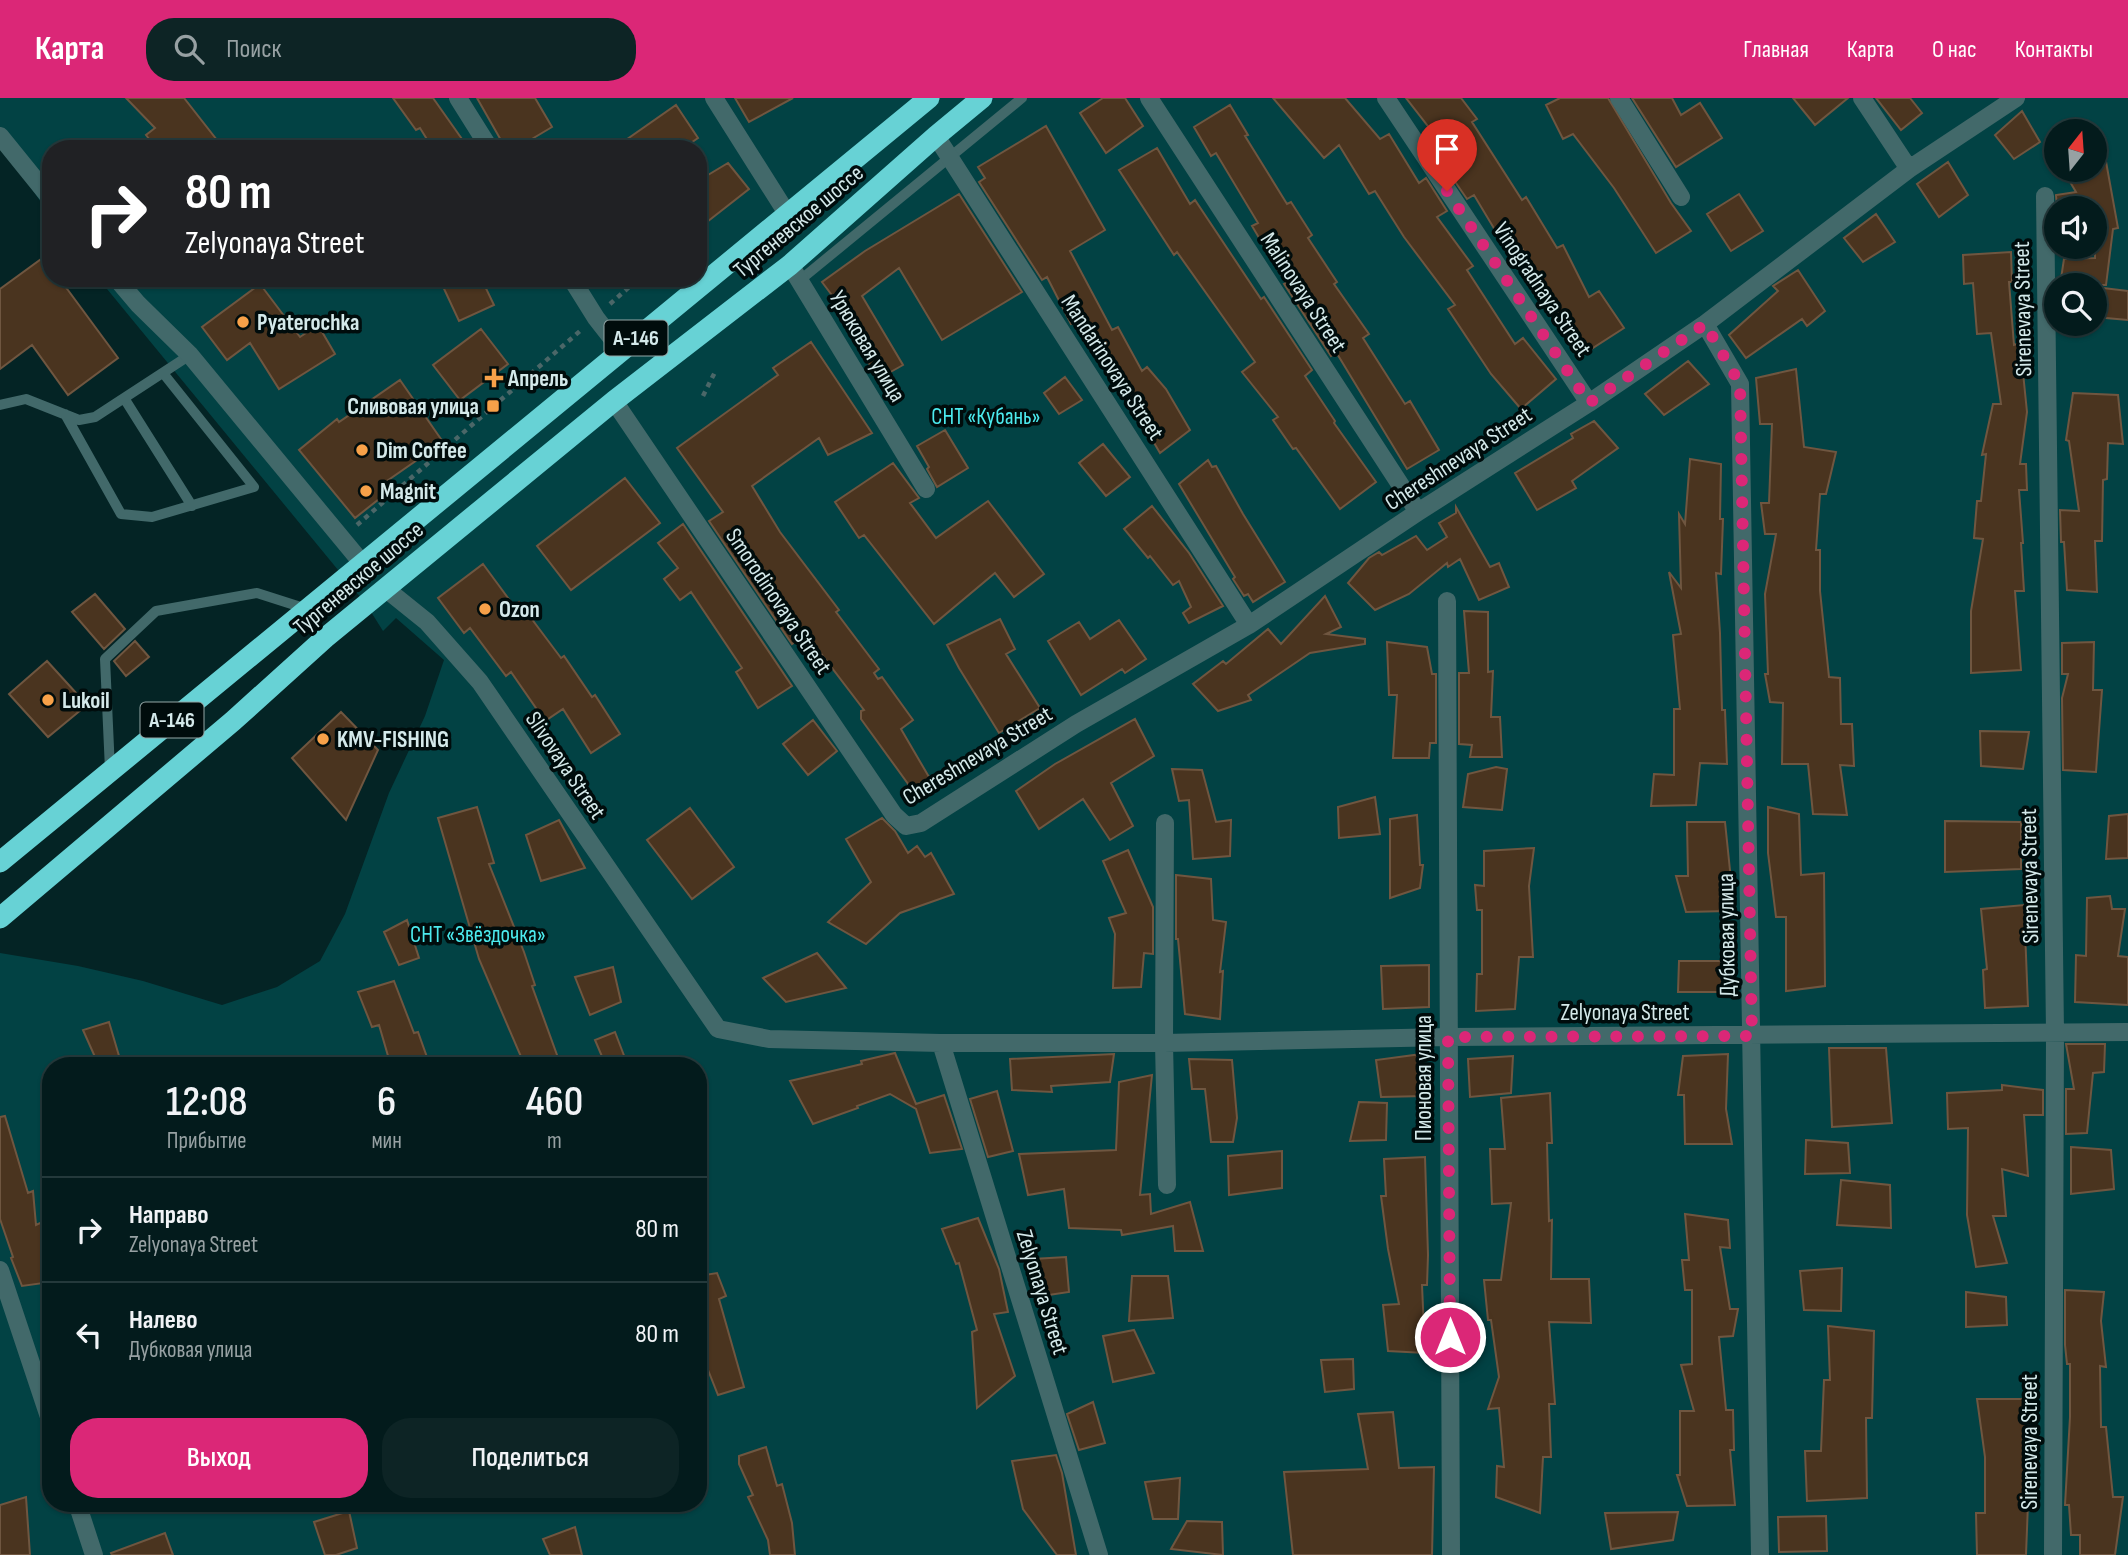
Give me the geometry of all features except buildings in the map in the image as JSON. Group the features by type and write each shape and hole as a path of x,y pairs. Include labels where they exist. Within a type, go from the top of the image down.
{"highway":[{"name":"Тургеневское шоссе","path":"707,280 929,98"},
{"name":"Тургеневское шоссе","path":"0,918 222,730 325,638 614,401 795,273 936,136 982,98"},
{"name":"Тургеневское шоссе","path":"0,862 699,287"}],"street":[{"path":"458,98 484,140"},
{"path":"714,98 788,215"},
{"name":"Malinovaya Street","path":"1149,98 1418,512"},
{"name":"Vinogradnaya Street","path":"1386,98 1589,403"},
{"path":"1619,98 1681,197"},
{"path":"1862,98 1909,169"},
{"name":"Chereshnevaya Street","path":"906,826 921,823 1076,724 1249,625 1418,512 1589,403 1705,324 1909,169 2016,98"},
{"path":"0,136 42,188"},
{"name":"Mandarinovaya Street","path":"936,136 1249,625"},
{"name":"Sirenevaya Street","path":"2046,259 2055,1033 2053,1555"},
{"name":"Урюковая улица","path":"795,273 926,489"},
{"path":"124,287 190,355 362,563"},
{"path":"577,287 621,350"},
{"name":"Дубковая улица","path":"1705,324 1740,384 1760,1555"},
{"name":"Smorodinovaya Street","path":"614,401 894,816 906,826"},
{"name":"Slivovaya Street","path":"386,589 427,622 480,682 718,1029"},
{"name":"Пионовая улица","path":"1447,601 1451,1555"},
{"path":"1165,823 1164,1043 1167,1185"},
{"name":"Zelyonaya Street","path":"718,1029 769,1039 941,1043 2128,1032"},
{"name":"Zelyonaya Street","path":"941,1043 1099,1555"},
{"path":"0,1270 42,1396"},
{"path":"80,1512 94,1555"}],"lane":[{"path":"795,273 950,158 1022,98"},
{"path":"0,405 26,400 79,420 95,417 190,355"},
{"path":"65,414 121,514 152,517 254,487 163,373"},
{"path":"124,398 192,506"},
{"path":"110,771 106,659 156,611 257,593 307,609"}],"path":[{"path":"340,539 629,287"},
{"path":"703,396 715,372"}],"green space":[{"path":"0,98 2128,98 2128,1555 0,1555 0,953 78,966 143,981 222,1005 277,987 320,961 345,914 389,793 425,716 444,660 396,618 383,631 366,604 105,287 707,287 707,140 42,140 42,204 0,142"}],"place":[{"name":"Pyaterochka","path":"243,322"},
{"name":"Апрель","path":"494,378"},
{"name":"Сливовая улица","path":"493,406"},
{"name":"Dim Coffee","path":"362,450"},
{"name":"Magnit","path":"366,491"},
{"name":"Ozon","path":"485,609"},
{"name":"Lukoil","path":"48,700"},
{"name":"KMV-FISHING","path":"323,739"}],"route":[{"path":"1447,191 1589,403 1705,324 1740,384 1752,1036 1448,1037 1450,1337"}],"park label":[{"name":"СНТ «Кубань»","path":"986,416"},
{"name":"СНТ «Звёздочка»","path":"478,934"}]}
